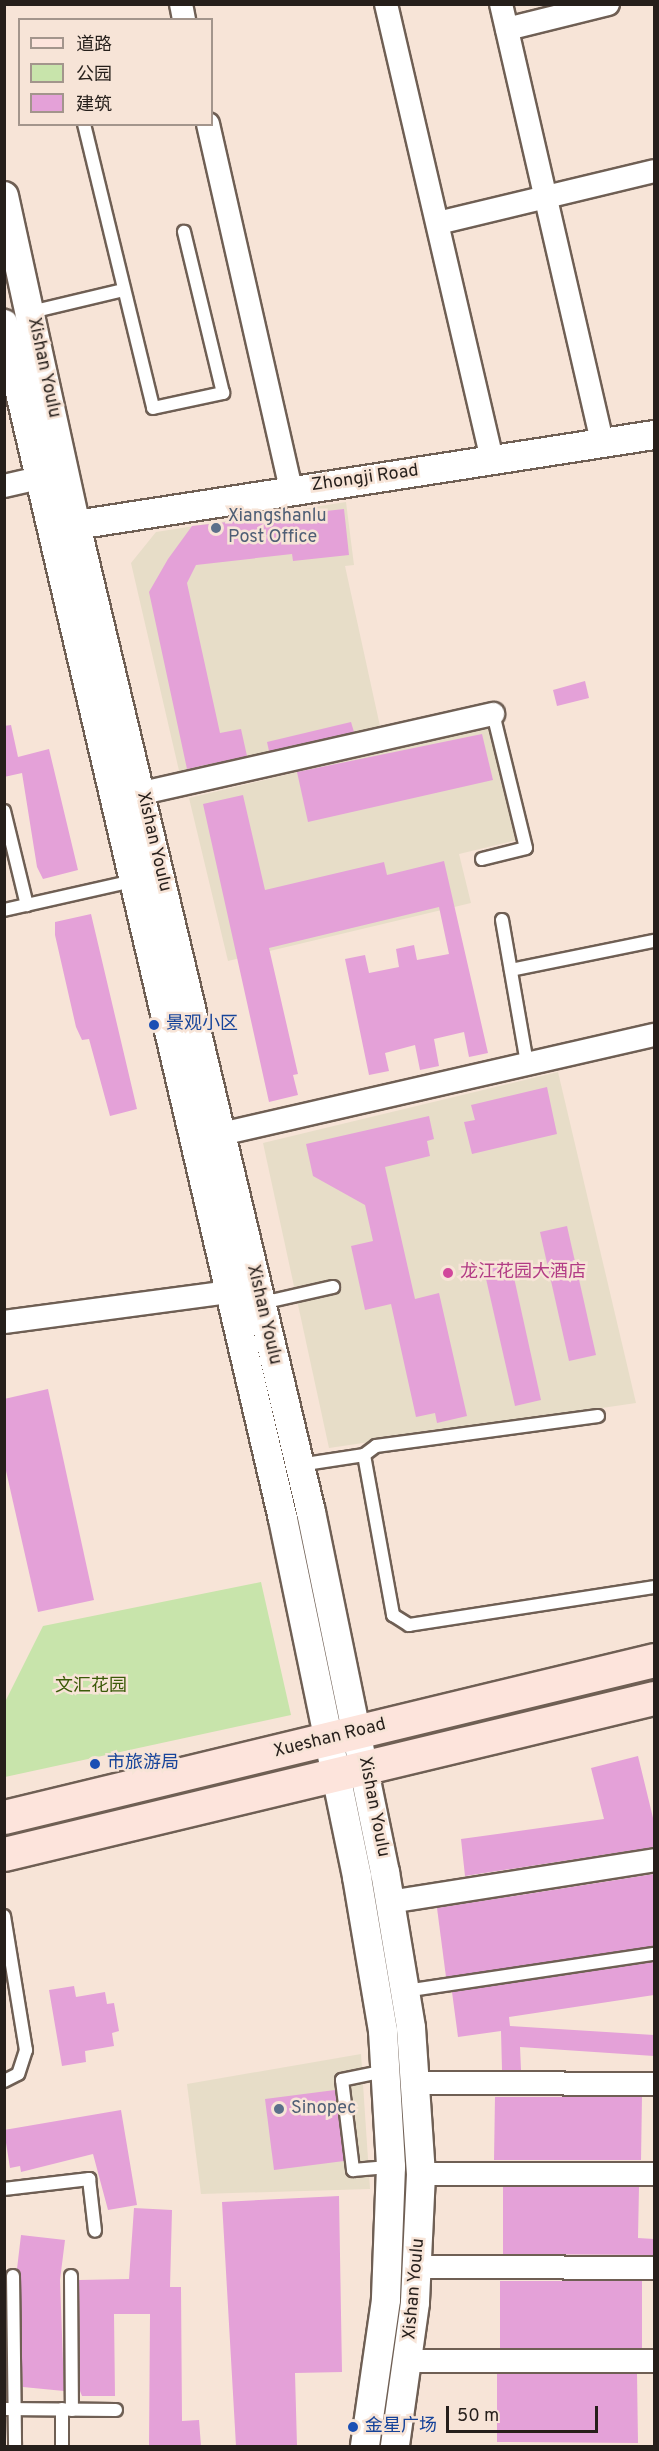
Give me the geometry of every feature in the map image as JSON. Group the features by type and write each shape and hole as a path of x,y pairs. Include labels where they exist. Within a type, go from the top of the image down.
{"main road":[{"name":"Xueshan Road","path":"4,1817 654,1660"},
{"name":"Xueshan Road","path":"4,1854 654,1698"}],"street":[{"path":"386,4 492,461"},
{"path":"501,4 602,443"},
{"path":"507,29 608,4"},
{"path":"208,126 291,490"},
{"path":"438,223 654,171"},
{"name":"Xishan Youlu","path":"4,196 76,525 142,793 299,1465 344,1736"},
{"name":"Xishan Youlu","path":"4,324 228,1292 352,1771 390,1902 417,2083 421,2174 418,2267 408,2361 395,2446"},
{"name":"Zhongji Road","path":"76,525 654,435"},
{"path":"4,486 40,478"},
{"path":"142,793 493,714"},
{"path":"221,1134 654,1035"},
{"path":"4,1322 228,1292"},
{"name":"Xishan Youlu","path":"352,1771 387,2071 392,2167 386,2300 365,2446"},
{"path":"390,1902 654,1860"},
{"path":"417,2083 654,2084"},
{"path":"421,2174 654,2174"},
{"path":"418,2267 654,2268"},
{"path":"408,2361 654,2361"}],"lane":[{"path":"84,126 153,408 223,393 184,232"},
{"path":"31,312 123,290"},
{"path":"482,859 526,848 493,714"},
{"path":"4,811 27,905"},
{"path":"4,910 133,881"},
{"path":"502,920 527,1063"},
{"path":"511,970 654,941"},
{"path":"260,1303 333,1287"},
{"path":"299,1465 364,1455 376,1446 598,1416"},
{"path":"364,1455 393,1615 402,1622 424,1626 654,1587"},
{"path":"4,1916 26,2050 18,2074 4,2081"},
{"path":"405,1991 654,1954"},
{"path":"387,2071 342,2080 353,2170 392,2167"},
{"path":"4,2189 89,2179 95,2231"},
{"path":"14,2276 10,2409 15,2446"},
{"path":"62,2446 67,2410 71,2276"},
{"path":"10,2409 116,2410"}],"shaded area":[{"path":"346,502 354,565 345,566 383,740 183,788 131,563 156,532"},
{"path":"490,726 517,840 459,854 471,903 228,961 189,798"},
{"name":"龙江花园大酒店","path":"558,1072 636,1403 329,1448 263,1143"},
{"name":"Sinopec","path":"361,2054 370,2189 201,2194 187,2084"}],"green space":[{"name":"文汇花园","path":"261,1582 291,1715 5,1777 5,1702 43,1626"}],"building":[{"path":"344,509 349,555 293,561 292,554 196,565 187,583 220,733 241,729 247,756 187,769 149,592 168,559 192,526"},
{"path":"585,681 589,698 557,706 553,690"},
{"path":"351,722 354,732 269,751 267,742"},
{"path":"11,725 18,757 49,749 78,870 43,879 37,867 22,773 4,777 4,726"},
{"path":"482,734 493,780 308,822 297,772"},
{"path":"243,795 265,890 384,862 387,875 444,861 488,1053 469,1057 464,1032 434,1039 439,1066 420,1070 415,1045 385,1053 389,1071 369,1075 345,959 365,955 369,973 399,967 396,949 414,945 417,960 449,954 439,907 269,948 298,1074 293,1075 298,1095 269,1102 203,804"},
{"path":"91,914 137,1109 110,1116 89,1039 82,1040 76,1027 55,935 55,922"},
{"path":"547,1087 557,1134 472,1154 464,1122 475,1120 471,1105"},
{"path":"429,1116 434,1139 427,1141 430,1156 385,1167 415,1299 439,1293 467,1416 437,1423 435,1413 416,1417 391,1304 365,1310 351,1246 373,1241 365,1205 313,1176 306,1144"},
{"path":"567,1226 596,1355 569,1361 540,1232"},
{"path":"511,1264 541,1400 515,1406 484,1270"},
{"path":"48,1389 94,1600 38,1612 4,1462 4,1399"},
{"path":"638,1756 654,1822 654,1847 465,1876 461,1839 604,1819 591,1768"},
{"path":"654,1874 654,1946 446,1977 437,1908"},
{"path":"654,1962 654,1995 509,2017 510,2026 654,2035 654,2056 520,2047 521,2070 502,2070 501,2031 458,2037 452,1992"},
{"path":"74,1986 76,1997 105,1992 107,2004 114,2003 119,2031 112,2033 114,2046 85,2051 86,2062 62,2066 49,1990"},
{"path":"335,2090 344,2161 274,2170 265,2099"},
{"path":"495,2097 642,2097 641,2160 494,2160"},
{"path":"121,2110 137,2205 108,2210 93,2154 21,2172 20,2166 10,2168 4,2130"},
{"path":"503,2187 639,2187 638,2238 654,2239 654,2255 503,2254"},
{"path":"339,2196 342,2372 295,2373 297,2446 236,2446 222,2202"},
{"path":"134,2208 172,2210 170,2287 181,2287 182,2421 199,2420 201,2446 149,2446 150,2314 114,2314 115,2396 82,2396 80,2391 79,2280 129,2279"},
{"path":"21,2235 65,2240 60,2280 64,2391 23,2387 17,2269"},
{"path":"500,2281 642,2281 642,2348 500,2348"},
{"path":"497,2374 637,2374 638,2443 497,2442"}],"place":[{"name":"Xiangshanlu Post Office","path":"216,528"},
{"name":"景观小区","path":"154,1025"},
{"name":"龙江花园大酒店","path":"448,1273"},
{"name":"市旅游局","path":"95,1764"},
{"name":"Sinopec","path":"279,2109"},
{"name":"金星广场","path":"353,2427"}]}
